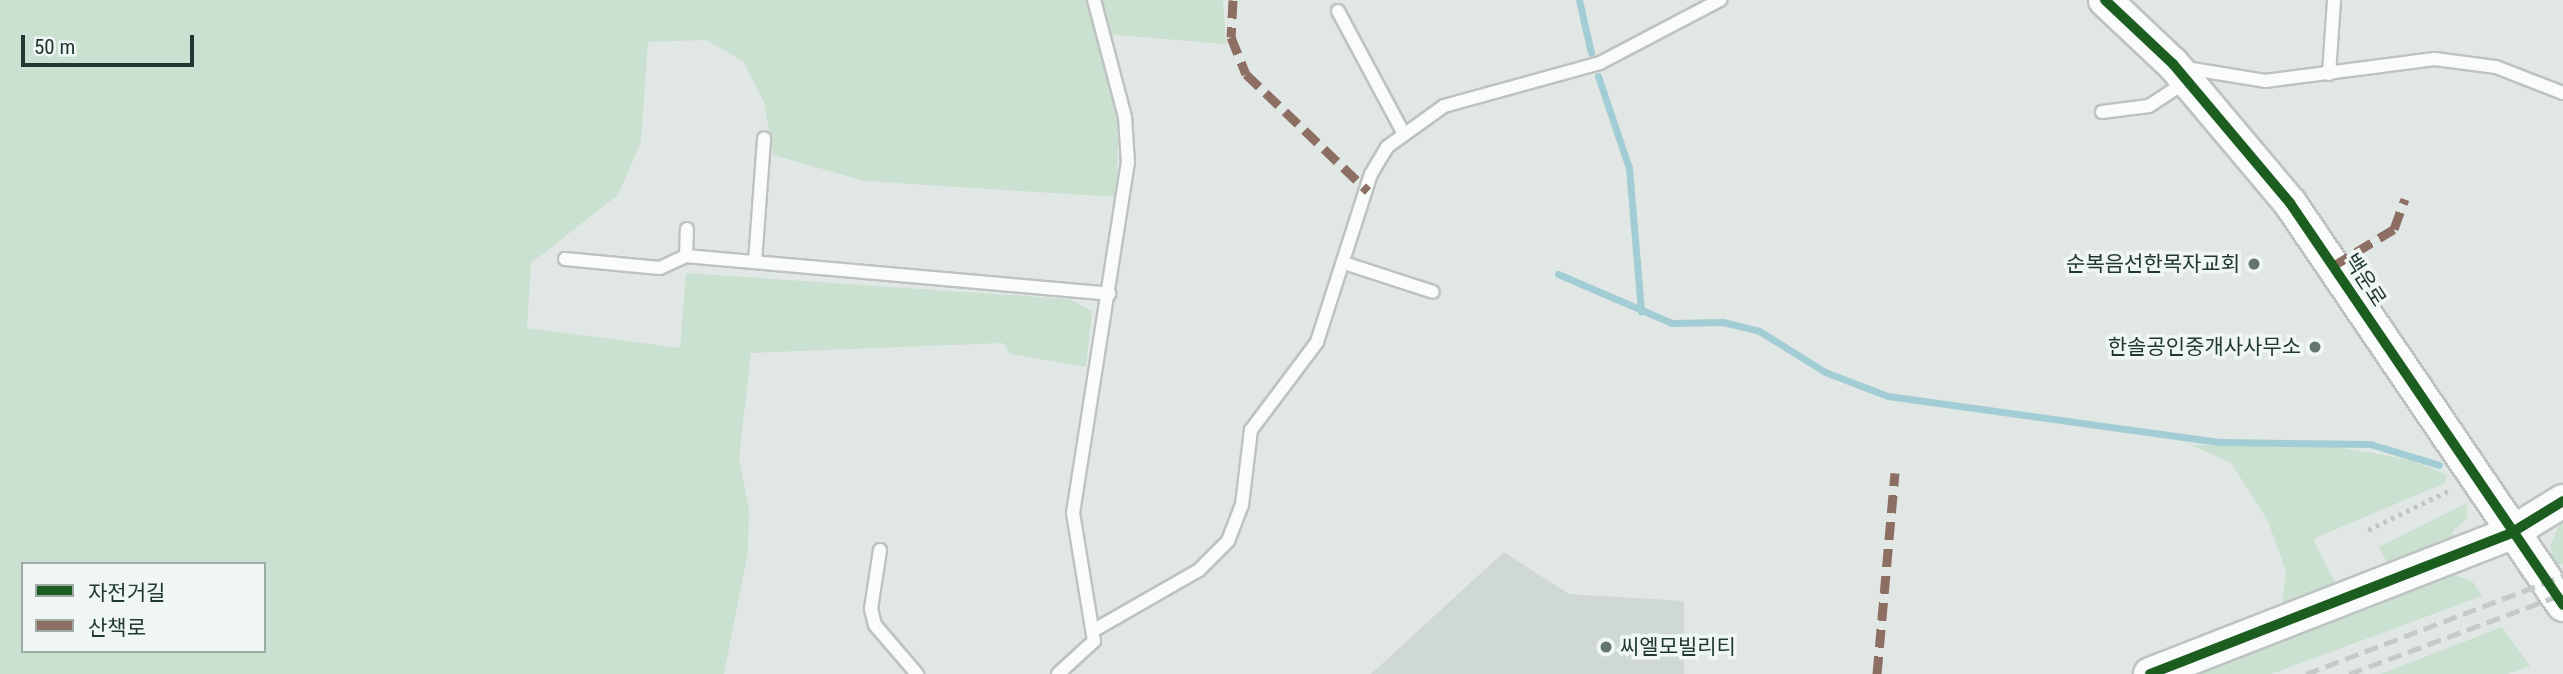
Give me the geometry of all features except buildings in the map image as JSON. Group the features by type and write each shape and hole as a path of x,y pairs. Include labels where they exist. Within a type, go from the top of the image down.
{"street":[{"name":"백운로","path":"2105,0 2180,72 2290,203 2511,533 2563,605"},
{"path":"2150,674 2511,533 2563,501"}],"lane":[{"path":"1094,0 1129,138 1109,294 1073,513 1076,559 1096,629"},
{"path":"1058,674 1087,651 1096,629 1199,570 1228,541 1242,505 1251,430 1317,342 1347,264 1371,174 1403,132 1466,97 1600,63 1720,0"},
{"path":"2329,74 2334,0"},
{"path":"1338,11 1403,132"},
{"path":"2102,112 2149,106 2180,72 2265,81 2435,59 2496,67 2562,88"},
{"path":"755,262 764,138"},
{"path":"686,256 688,229"},
{"path":"565,259 660,268 686,256 1109,294"},
{"path":"1347,264 1433,292"},
{"path":"880,550 872,588 875,625 916,674"}],"path":[{"path":"2368,530 2463,484"}],"shaded area":[{"path":"1504,552 1569,594 1684,601 1684,674 1371,674"}],"green space":[{"path":"0,0 1089,0 1119,122 1116,197 865,181 773,155 764,102 743,61 706,40 648,42 641,142 618,195 531,263 527,328 680,348 686,273 1069,299 1092,311 1086,367 1011,354 1003,343 751,353 739,458 749,510 748,552 724,674 0,674"},
{"path":"1100,0 1223,0 1226,44 1105,34"},
{"path":"2191,445 2333,446 2411,460 2447,475 2445,483 2313,539 2336,585 2282,605 2286,571 2268,521 2231,463"},
{"path":"2467,503 2467,518 2452,532 2455,538 2387,562 2379,547"},
{"path":"2563,518 2563,564 2554,567 2550,545"},
{"path":"2443,571 2472,581 2482,596 2271,674 2174,674"},
{"path":"2502,627 2530,666 2508,674 2381,674"}],"waterway":[{"path":"1579,0 1591,53"},
{"path":"1598,76 1629,168 1641,312"},
{"path":"1558,274 1672,323 1723,322 1759,331 1825,372 1888,396 2221,442 2370,444 2439,465"}],"railway":[{"path":"2306,674 2563,576"},
{"path":"2349,674 2563,594"}],"marked path":[{"path":"1233,0 1231,37 1246,74 1368,191"},
{"path":"2333,266 2394,229 2405,199"},
{"path":"1877,674 1895,473"}],"cycle path":[{"path":"2105,0 2173,64 2290,203 2563,605"},
{"path":"2150,674 2511,533 2563,501"}],"place":[{"name":"순복음선한목자교회","path":"2254,264"},
{"name":"한솔공인중개사사무소","path":"2315,347"},
{"name":"씨엘모빌리티","path":"1606,647"}]}
